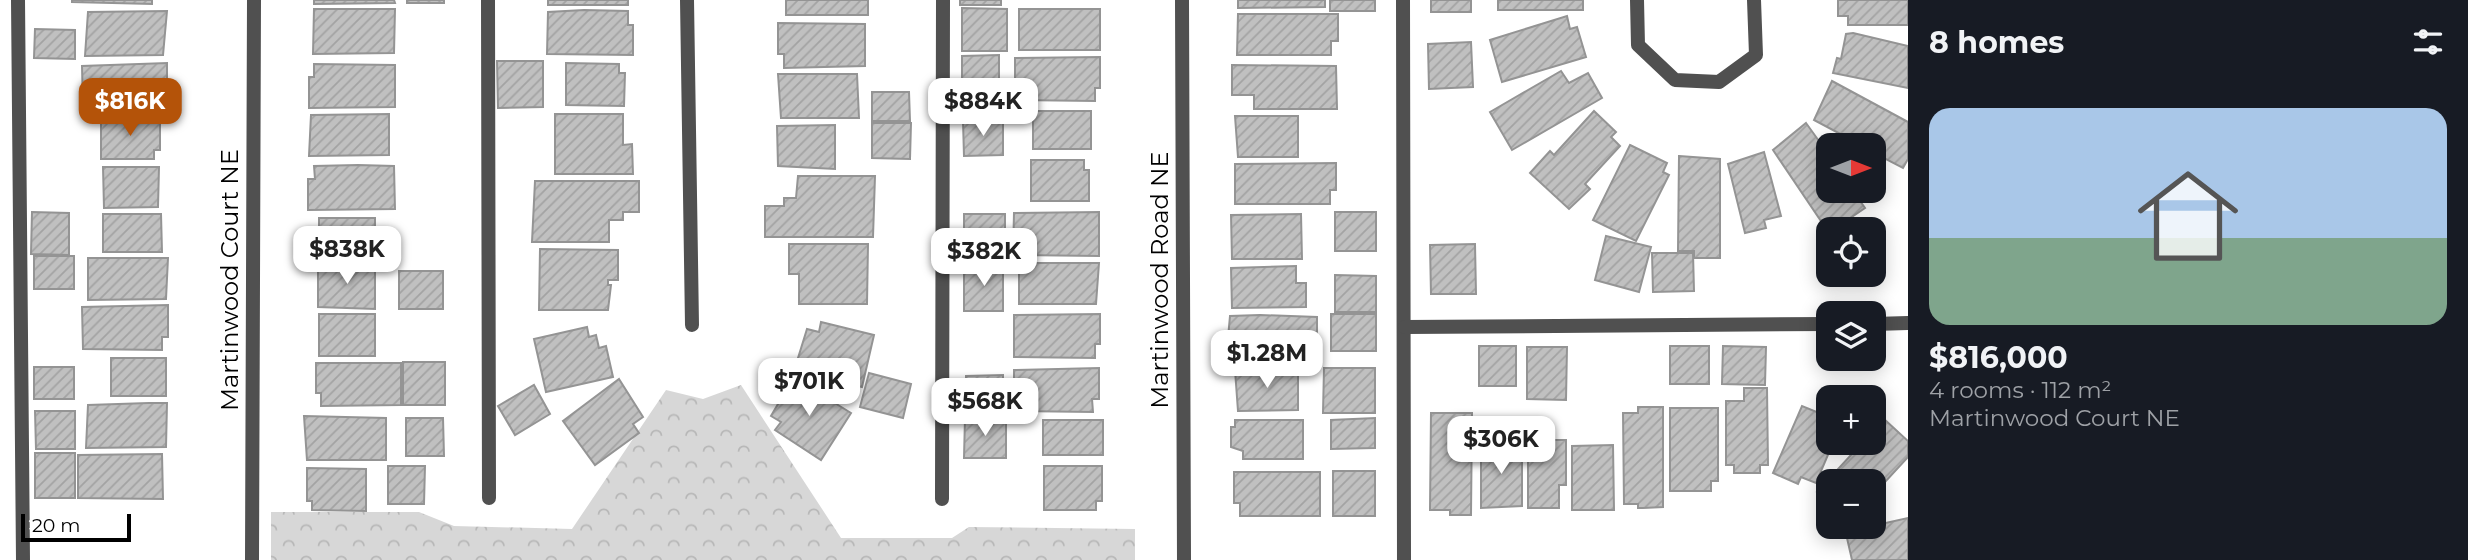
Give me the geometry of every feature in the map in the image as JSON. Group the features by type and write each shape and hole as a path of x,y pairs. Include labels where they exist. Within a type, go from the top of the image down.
{"street":[{"path":"18,0 23,560"},
{"name":"Martinwood Court NE","path":"252,560 254,0"},
{"path":"488,0 489,498"},
{"path":"687,0 692,325"},
{"path":"942,499 943,0"},
{"name":"Martinwood Road NE","path":"1182,0 1184,560"},
{"path":"1403,0 1404,560"},
{"path":"1637,0 1638,45 1675,79 1719,82 1756,55 1754,0"},
{"path":"1886,324 1908,323"},
{"path":"1405,327 1816,324"}],"green space":[{"path":"741,385 841,538 952,538 969,527 1135,529 1135,560 271,560 271,512 419,512 454,526 572,529 666,390 703,399"}],"building":[{"path":"152,0 152,4 72,2"},
{"path":"314,0 394,0 395,3 314,4"},
{"path":"407,0 444,0 444,3 407,3"},
{"path":"548,0 628,0 628,5 548,5"},
{"path":"786,0 868,0 868,15 786,15"},
{"path":"960,0 1001,0 1001,5 960,5"},
{"path":"1238,0 1325,0 1325,7 1238,8"},
{"path":"1330,0 1375,0 1375,11 1330,11"},
{"path":"1431,0 1471,0 1471,12 1431,12"},
{"path":"1498,0 1583,0 1583,10 1498,10"},
{"path":"1838,0 1908,0 1908,25 1848,25 1848,16 1838,16"},
{"path":"962,8 1007,9 1007,51 962,51"},
{"path":"314,9 395,9 394,53 313,54"},
{"path":"1019,9 1100,9 1100,50 1019,50"},
{"path":"167,11 163,55 85,56 88,12"},
{"path":"628,11 628,25 633,25 633,55 547,54 548,12"},
{"path":"1238,14 1338,14 1338,41 1331,41 1331,55 1237,55"},
{"path":"1567,16 1570,29 1577,27 1586,57 1502,82 1490,40"},
{"path":"778,23 865,24 865,66 784,68 784,54 778,54"},
{"path":"35,29 75,30 75,59 34,58"},
{"path":"1853,33 1908,46 1908,88 1833,73 1837,58 1841,59 1846,34"},
{"path":"1471,42 1473,87 1429,89 1428,44"},
{"path":"999,55 999,95 962,95 962,56"},
{"path":"1100,57 1100,88 1095,88 1095,101 1015,100 1015,58"},
{"path":"497,61 543,61 543,107 498,108"},
{"path":"167,63 167,94 162,94 162,108 83,107 82,66"},
{"path":"566,63 619,64 619,73 625,73 624,106 566,105"},
{"path":"314,64 395,65 395,107 309,108 309,77 314,77"},
{"path":"1232,65 1336,66 1337,109 1254,109 1254,95 1232,95"},
{"path":"1561,71 1569,83 1588,73 1602,98 1512,150 1490,112"},
{"path":"778,74 857,74 859,118 781,118"},
{"path":"1832,81 1908,122 1908,159 1903,168 1886,159 1886,133 1838,133 1814,120"},
{"path":"872,92 909,92 910,121 872,121"},
{"path":"1033,111 1091,111 1091,149 1033,149"},
{"path":"1594,111 1616,132 1611,137 1620,146 1585,184 1590,189 1569,209 1530,173 1550,151 1554,155"},
{"path":"389,114 389,155 309,156 311,115"},
{"path":"555,114 623,114 623,145 632,144 633,174 555,174"},
{"path":"1235,116 1298,116 1298,157 1238,157"},
{"path":"101,118 160,118 160,150 154,150 154,159 101,159"},
{"path":"1003,120 1003,155 964,156 963,121"},
{"path":"872,123 911,123 910,159 872,158"},
{"path":"1806,123 1816,137 1816,203 1861,203 1865,208 1852,217 1818,217 1773,150"},
{"path":"835,125 835,169 778,166 777,126"},
{"path":"1630,145 1667,163 1663,172 1669,175 1636,241 1593,220"},
{"path":"1764,152 1781,216 1764,220 1766,228 1745,233 1728,164"},
{"path":"1679,156 1720,159 1720,258 1694,258 1694,251 1678,251"},
{"path":"1031,160 1084,160 1084,170 1089,170 1089,201 1031,201"},
{"path":"1336,163 1336,190 1330,190 1330,204 1235,204 1235,164"},
{"path":"314,166 394,166 395,209 308,210 308,179 315,179"},
{"path":"103,167 159,167 158,207 104,208"},
{"path":"798,176 875,176 873,237 765,237 765,206 784,206 784,198 796,198"},
{"path":"535,181 639,181 639,212 623,212 623,220 609,220 609,242 532,242"},
{"path":"32,212 69,213 69,255 31,254"},
{"path":"1099,212 1099,256 1013,255 1014,213"},
{"path":"1335,212 1376,212 1376,251 1335,251"},
{"path":"103,214 161,214 162,252 103,252"},
{"path":"964,214 1005,214 1005,243 964,243"},
{"path":"1301,214 1302,259 1232,259 1231,215"},
{"path":"319,218 375,218 375,256 319,256"},
{"path":"1606,236 1651,247 1639,292 1595,280"},
{"path":"789,244 868,244 867,304 799,304 799,274 789,274"},
{"path":"1475,244 1476,294 1431,294 1430,245"},
{"path":"540,249 618,250 618,280 608,280 608,285 611,285 608,310 539,310"},
{"path":"1652,253 1693,253 1694,291 1653,292"},
{"path":"34,256 74,256 74,289 34,289"},
{"path":"88,258 168,258 166,299 88,300"},
{"path":"1019,263 1099,263 1096,304 1019,304"},
{"path":"318,264 375,264 375,309 318,307"},
{"path":"964,264 1003,264 1003,311 964,311"},
{"path":"1296,266 1296,283 1306,283 1306,307 1232,308 1231,268"},
{"path":"399,271 443,271 443,309 399,309"},
{"path":"1335,275 1376,276 1376,312 1335,312"},
{"path":"168,305 168,337 162,337 162,350 83,349 82,307"},
{"path":"319,314 375,314 375,356 319,356"},
{"path":"1100,314 1100,344 1095,344 1095,358 1014,357 1014,315"},
{"path":"1331,314 1376,314 1376,351 1331,351"},
{"path":"1230,316 1317,317 1317,363 1233,364 1233,349 1227,349"},
{"path":"821,322 874,335 862,387 794,371 807,329 819,332"},
{"path":"587,327 589,337 596,335 599,348 606,346 613,377 546,392 534,339"},
{"path":"1479,346 1516,346 1516,386 1479,386"},
{"path":"1670,346 1709,346 1709,384 1670,384"},
{"path":"1723,346 1766,347 1765,385 1722,384"},
{"path":"1527,347 1567,347 1566,400 1527,399"},
{"path":"111,358 166,358 166,396 111,396"},
{"path":"403,362 445,362 445,405 403,405"},
{"path":"316,363 401,363 401,405 321,406 321,393 316,393"},
{"path":"34,367 74,367 74,399 34,399"},
{"path":"1099,368 1099,399 1092,399 1093,412 1014,411 1014,370"},
{"path":"1324,368 1375,368 1375,413 1323,413"},
{"path":"1235,370 1298,370 1298,410 1238,411"},
{"path":"869,373 911,384 903,418 860,407"},
{"path":"1003,375 1003,411 966,412 966,376"},
{"path":"791,376 851,413 821,460 775,430 781,422 771,416 778,404 775,402"},
{"path":"619,379 643,417 633,424 639,433 595,465 563,421"},
{"path":"534,385 550,414 515,435 498,406"},
{"path":"1744,388 1767,388 1768,465 1760,465 1760,473 1734,473 1734,465 1726,465 1726,401 1744,401"},
{"path":"167,403 166,447 86,448 88,405"},
{"path":"1802,406 1816,412 1816,455 1828,455 1822,469 1816,469 1816,483 1801,477 1798,484 1773,473"},
{"path":"1638,407 1663,407 1663,507 1638,508 1638,504 1624,504 1623,413 1638,413"},
{"path":"1670,408 1718,408 1718,481 1711,481 1711,491 1670,491"},
{"path":"35,411 75,411 75,449 36,449"},
{"path":"1431,413 1472,413 1471,515 1450,515 1450,510 1430,510"},
{"path":"304,416 386,418 386,460 307,460"},
{"path":"406,418 443,418 444,456 406,456"},
{"path":"965,418 1006,418 1006,458 964,458"},
{"path":"1375,418 1375,448 1331,449 1331,420"},
{"path":"1043,420 1103,420 1103,455 1043,455"},
{"path":"1235,420 1303,420 1303,459 1243,459 1243,451 1231,447 1231,427 1235,427"},
{"path":"1886,421 1908,441 1908,457 1886,481 1886,469 1838,469 1851,455 1886,455"},
{"path":"1528,440 1566,440 1566,485 1559,485 1559,508 1528,508"},
{"path":"1481,445 1522,445 1522,506 1481,508"},
{"path":"1613,445 1614,510 1572,510 1572,446"},
{"path":"35,453 75,453 75,498 35,498"},
{"path":"162,454 163,499 78,498 78,455"},
{"path":"388,466 425,466 424,504 388,504"},
{"path":"1044,466 1102,466 1102,501 1096,501 1096,510 1044,510"},
{"path":"307,468 366,469 366,511 312,510 312,501 307,501"},
{"path":"1333,471 1375,471 1375,516 1333,516"},
{"path":"1234,472 1320,472 1320,516 1240,516 1240,503 1234,503"},
{"path":"1908,518 1908,560 1852,560 1847,539 1886,539 1886,523"}]}
